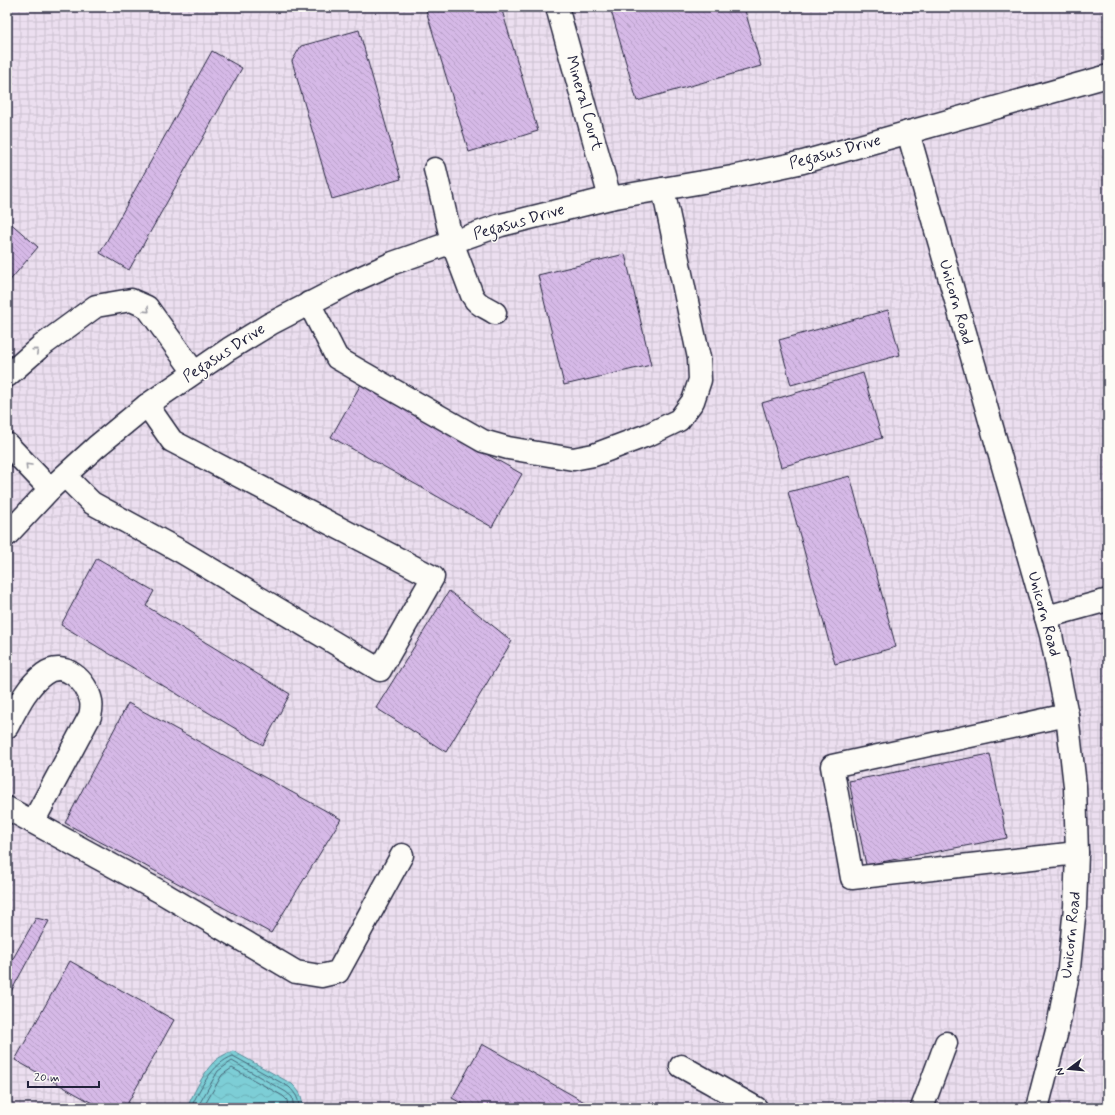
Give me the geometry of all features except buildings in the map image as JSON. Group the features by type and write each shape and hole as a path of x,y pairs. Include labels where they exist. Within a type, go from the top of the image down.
{"street":[{"name":"Mineral Court","path":"557,7 610,198"},
{"name":"Pegasus Drive","path":"11,521 147,405 194,372 270,324 351,282 393,263 501,225 610,198 732,177 803,162 1108,76"},
{"name":"Unicorn Road","path":"908,132 1046,617 1067,715 1075,786 1077,853 1075,907 1069,968 1058,1027 1037,1108"},
{"path":"435,169 452,242 475,301 479,305 495,313"},
{"path":"309,303 337,358 483,441 508,448 573,459 594,455 650,434 679,420 693,401 700,380 699,358 663,189"},
{"path":"7,376 40,347 96,306 131,300 147,307 194,372"},
{"path":"7,444 57,482 92,503 182,552 380,670 433,577 172,441 147,405"},
{"path":"1046,617 1108,600"},
{"path":"7,727 23,697 34,682 46,673 58,669 74,673 83,682 92,702 90,716 33,822"},
{"path":"1067,715 832,766 852,878 1077,853"},
{"path":"7,808 159,891 296,972 321,976 338,972 402,854"},
{"path":"922,1108 946,1043"},
{"path":"681,1066 756,1108"}],"shaded area":[{"path":"7,7 1108,7 1108,1108 7,1108"}],"water":[{"path":"233,1051 292,1084 300,1094 302,1108 187,1108 198,1085 209,1068 219,1058"}]}
